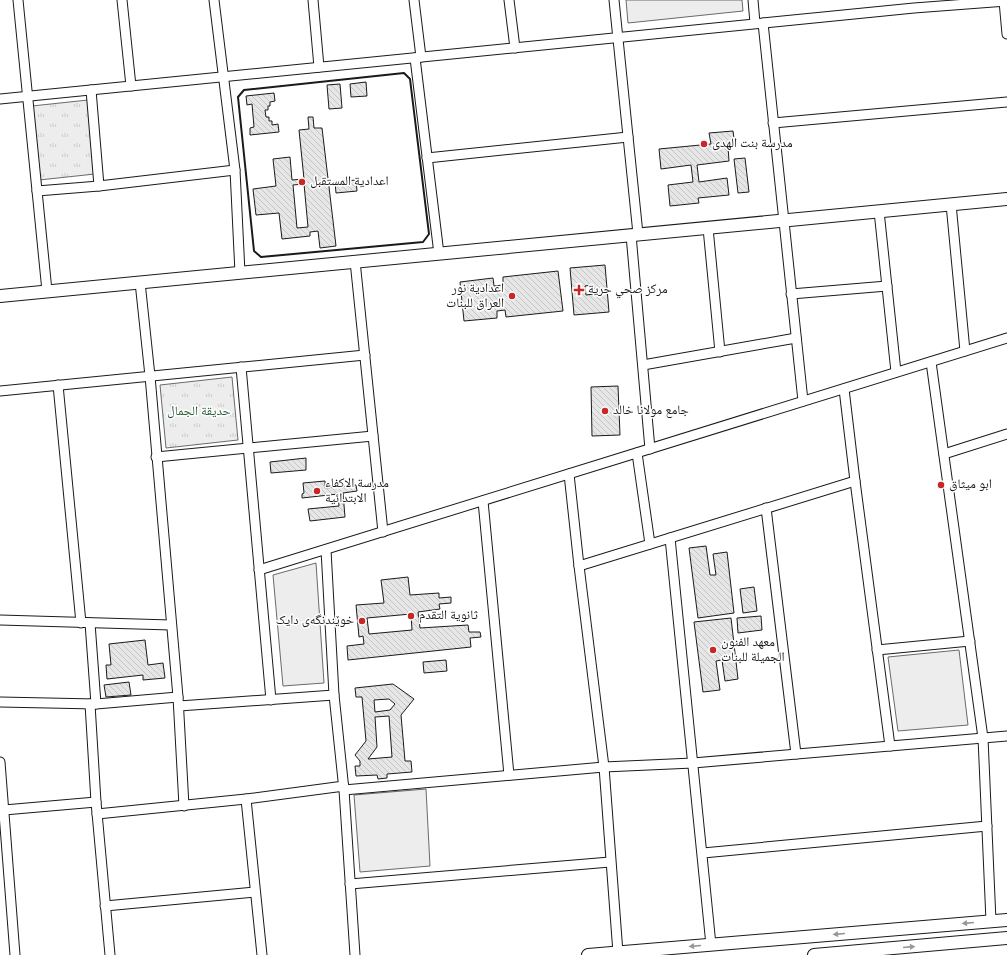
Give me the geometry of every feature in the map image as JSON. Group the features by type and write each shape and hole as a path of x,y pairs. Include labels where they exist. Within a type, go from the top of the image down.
{"street":[{"path":"18,0 47,291"},
{"path":"122,0 131,86"},
{"path":"214,0 235,170 240,273"},
{"path":"313,0 319,67"},
{"path":"414,0 427,158 439,254"},
{"path":"509,0 515,48"},
{"path":"614,0 628,137 642,365 650,449"},
{"path":"753,0 759,23 773,123 803,401"},
{"path":"0,99 759,23 913,4 1006,1 1007,34"},
{"path":"91,90 99,186"},
{"path":"773,123 1007,102"},
{"path":"427,158 628,137"},
{"path":"37,191 99,186 235,170"},
{"path":"0,296 634,234 1007,200"},
{"path":"951,204 965,351"},
{"path":"880,211 896,372"},
{"path":"708,228 720,352"},
{"path":"355,261 383,532"},
{"path":"140,282 150,376 178,702 184,806"},
{"path":"791,294 887,286"},
{"path":"642,365 796,338"},
{"path":"259,570 1007,338"},
{"path":"0,391 365,355"},
{"path":"931,362 983,738 991,921"},
{"path":"241,367 271,700"},
{"path":"58,385 93,704 96,802 110,955"},
{"path":"844,388 854,481 890,746"},
{"path":"944,454 1007,434"},
{"path":"156,457 373,436"},
{"path":"637,453 650,544"},
{"path":"569,474 604,767 618,952"},
{"path":"579,566 854,481"},
{"path":"483,501 509,775"},
{"path":"766,508 796,754"},
{"path":"670,538 703,853 711,945"},
{"path":"326,550 334,695 344,788 355,955"},
{"path":"0,620 171,625"},
{"path":"877,650 970,642"},
{"path":"0,702 93,704 271,700 334,695"},
{"path":"97,814 246,800 344,788 604,767 693,763 1007,736"},
{"path":"0,762 15,955"},
{"path":"246,800 262,955"},
{"path":"4,810 96,802"},
{"path":"703,853 987,826"},
{"path":"350,884 610,862"},
{"path":"105,906 255,892"},
{"path":"588,955 1007,920"},
{"path":"814,955 885,952 1007,938"}],"shaded area":[{"path":"626,0 742,0 743,11 628,23"},
{"path":"316,563 324,683 283,686 273,575"},
{"path":"959,650 968,725 898,731 888,657"},
{"path":"426,789 430,866 360,872 354,795"}],"green space":[{"path":"88,100 95,174 39,180 32,106"},
{"name":"حديقة الجمال","path":"232,377 238,440 166,448 160,385"}],"building":[{"path":"366,82 367,96 351,97 350,84"},
{"path":"340,84 342,108 329,109 327,85"},
{"path":"274,93 275,101 270,102 268,110 265,110 266,117 269,117 269,121 272,121 272,125 278,124 279,132 250,135 250,128 254,127 252,104 247,105 246,96"},
{"name":"اعدادية المستقبل","path":"308,117 313,117 314,128 322,128 336,246 320,248 318,231 310,232 310,236 282,239 279,213 256,215 253,189 276,186 273,159 290,157 292,180 304,179 299,130 309,129","holes":["304,184 308,227 297,228 293,185"]},
{"path":"733,131 735,146 728,147 729,161 697,165 699,182 727,178 729,195 698,198 699,203 670,206 668,185 693,182 691,165 661,169 659,149 711,144 709,133"},
{"path":"745,158 749,192 738,193 734,159"},
{"path":"356,180 357,191 336,193 335,182"},
{"name":"مركز صحي حرية","path":"605,265 609,312 574,315 570,268","holes":["593,285 594,294 586,295 585,286"]},
{"path":"558,271 563,311 506,317 505,310 497,311 497,318 464,321 460,282 493,278 494,286 503,285 503,277"},
{"name":"جامع مولانا خالد","path":"618,386 620,435 592,436 591,387"},
{"path":"306,458 306,470 271,473 270,462"},
{"path":"325,481 325,488 356,485 357,491 343,493 345,517 310,521 308,509 339,506 338,494 302,498 302,494 304,493 303,483"},
{"path":"706,546 710,575 716,575 713,554 727,552 734,613 698,618 689,548"},
{"name":"خوێندنگەی دایک","path":"408,577 410,595 439,593 439,598 451,597 451,603 439,604 440,609 418,612 420,628 468,625 469,632 480,632 481,637 470,638 471,647 348,660 347,646 364,644 363,636 359,637 356,605 384,603 381,580","holes":["411,614 412,630 369,634 367,618"]},
{"path":"754,587 757,611 743,613 740,589"},
{"path":"761,616 762,630 738,633 737,618"},
{"path":"731,618 738,679 725,681 722,660 716,661 720,690 703,692 694,622"},
{"path":"145,640 148,665 163,663 165,678 143,680 143,675 107,679 106,665 111,665 109,644"},
{"path":"446,660 447,671 424,673 423,662"},
{"path":"129,682 131,695 106,697 104,685"},
{"path":"393,684 414,699 401,715 405,761 411,761 412,772 387,774 387,778 378,779 377,775 356,776 355,766 360,766 360,761 355,755 366,741 362,697 356,697 355,688","holes":["389,699 395,704 390,710 375,712 374,700","389,716 392,757 368,759 377,747 375,717"]}],"wall":[{"path":"404,73 410,79 429,234 423,242 261,257 254,251 238,97 244,90 404,73"}],"place":[{"name":"مدرسة بنت الهدی","path":"704,144"},
{"name":"اعدادية المستقبل","path":"302,182"},
{"name":"مركز صحي حرية","path":"579,290"},
{"name":"اعدادية نور العراق للبنات","path":"512,296"},
{"name":"جامع مولانا خالد","path":"605,411"},
{"name":"ابو ميثاق","path":"941,485"},
{"name":"مدرسة الاكفاء الابتدائية","path":"317,491"},
{"name":"ثانوية التقدم","path":"411,616"},
{"name":"خوێندنگەی دایک","path":"362,621"},
{"name":"معهد الفنون الجميلة للبنات","path":"713,650"}]}
